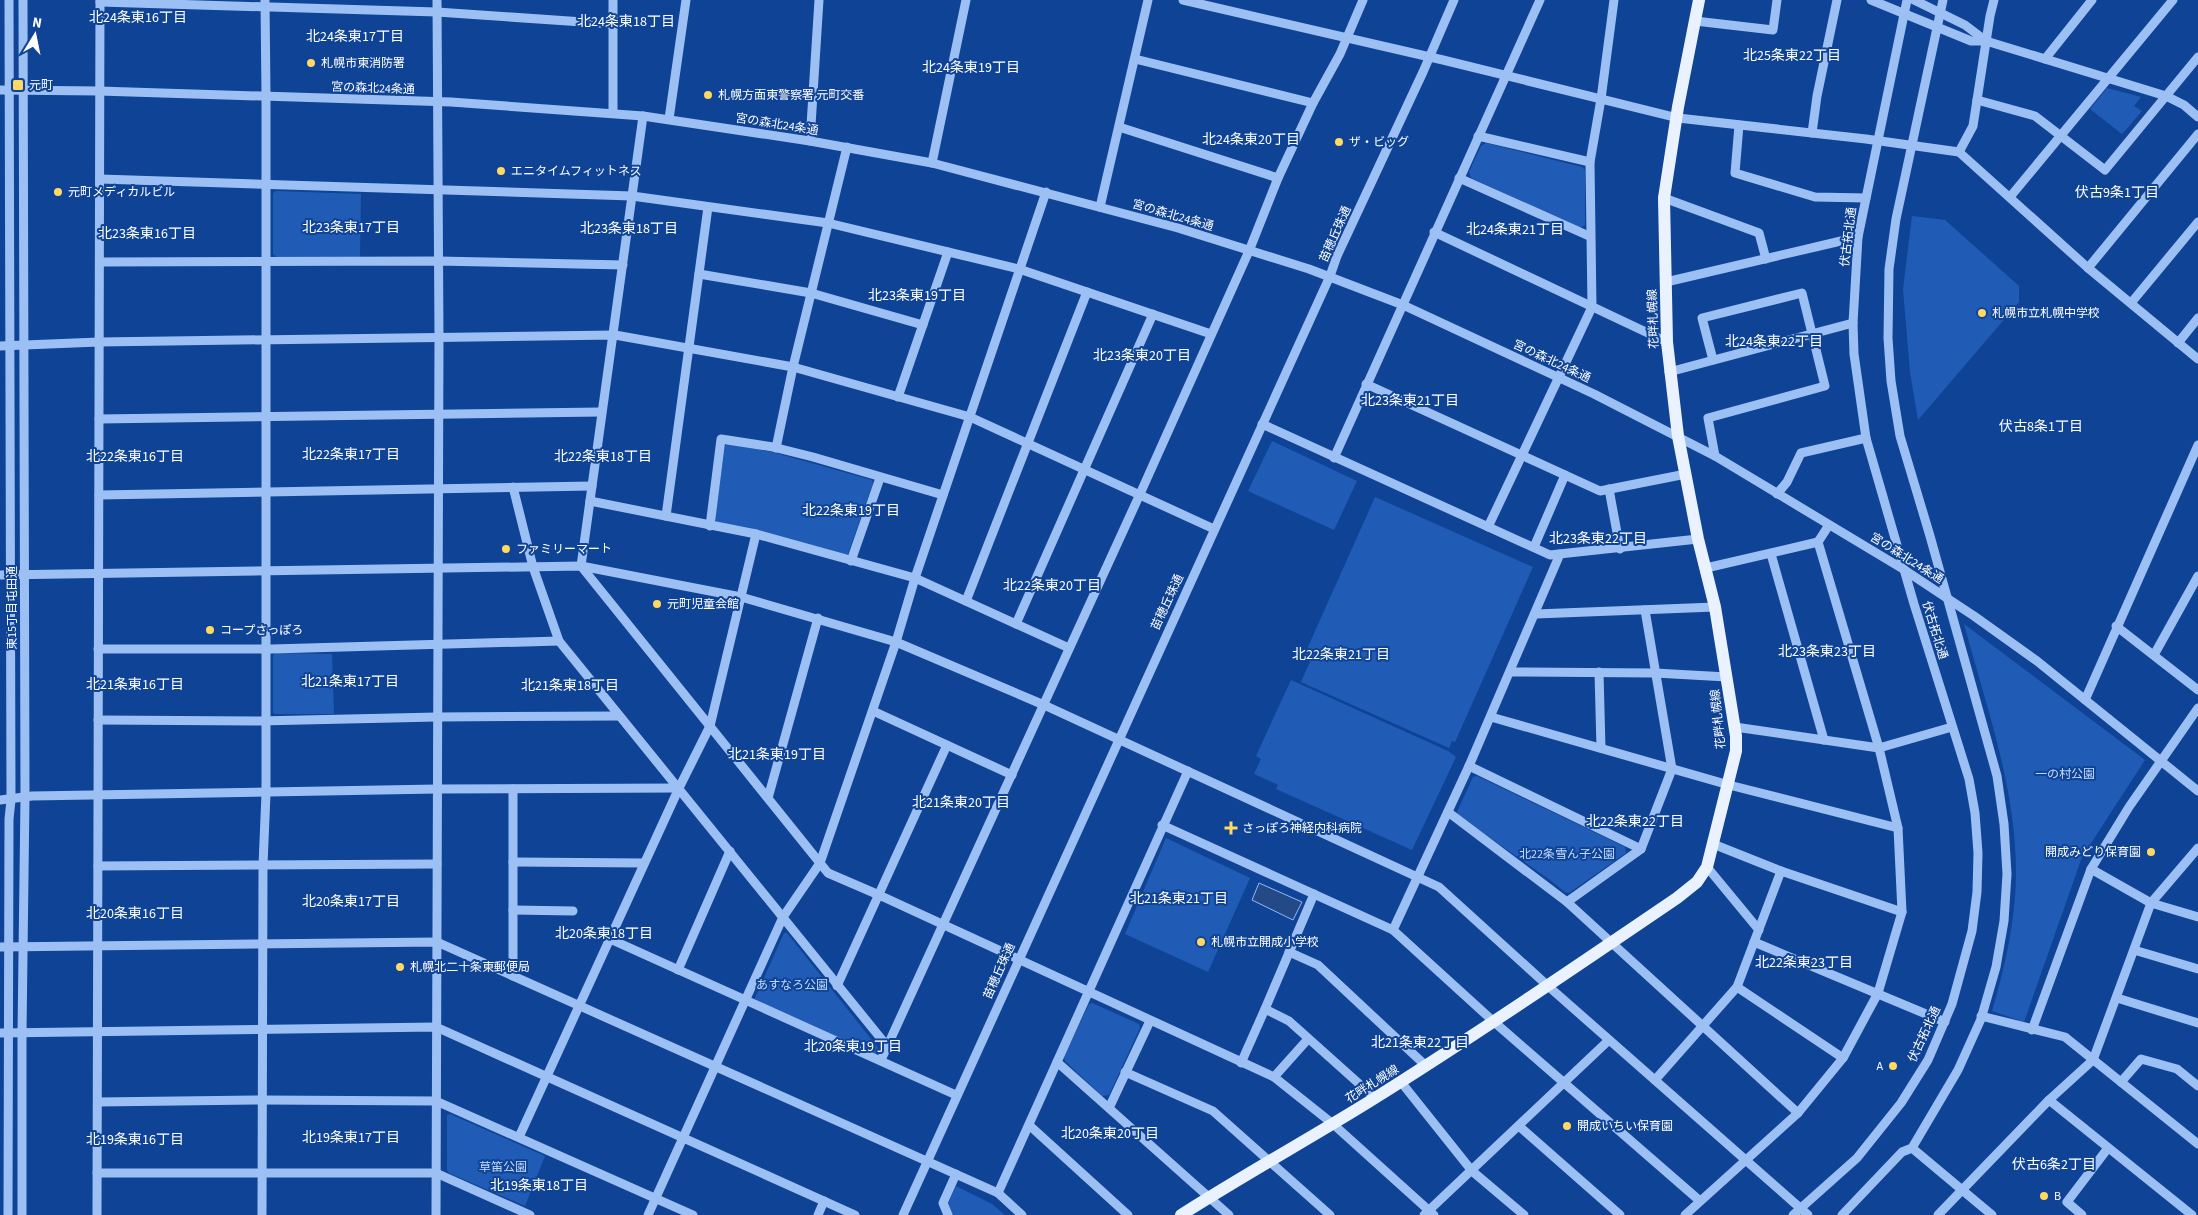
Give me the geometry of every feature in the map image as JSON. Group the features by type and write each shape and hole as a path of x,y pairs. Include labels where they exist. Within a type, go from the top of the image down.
{"main road":[{"name":"花畔札幌線","path":"1181,1215 1401,1082 1548,986 1677,898 1697,882 1707,867 1736,751 1735,727 1715,607 1698,539 1678,436 1669,372 1664,198 1699,0"}],"street":[{"name":"東15丁目屯田通","path":"8,1215 4,1147 4,946 11,800 10,575 4,346 10,324 5,90 9,0"},
{"name":"東15丁目屯田通","path":"22,1215 22,947 25,797 23,0"},
{"path":"436,1215 439,338 437,0"},
{"path":"612,113 613,0"},
{"path":"669,119 686,0"},
{"path":"810,141 818,0"},
{"path":"932,163 966,0"},
{"path":"1100,207 1148,0"},
{"path":"1183,0 1678,118 1877,140 1959,152 2088,268 2198,359"},
{"path":"1225,0 1225,10"},
{"path":"881,1060 1140,494 1249,251 1278,178 1313,103 1347,38 1363,0"},
{"name":"苗穂丘珠通","path":"903,1215 1454,0"},
{"path":"1334,458 1434,232 1507,77 1540,0"},
{"path":"1488,527 1592,307 1589,236 1590,162 1601,99 1614,0"},
{"path":"1695,21 1773,30 1777,0"},
{"path":"1812,133 1817,96 1837,0"},
{"path":"1871,0 1971,41 1986,41 2166,96 2184,105 2198,117"},
{"name":"伏古拓北通","path":"1793,1215 1857,1158 1902,1103 1928,1060 1952,1004 1972,931 1977,892 1978,853 1975,813 1969,779 1903,569 1866,438 1854,354 1853,323 1858,237 1907,0"},
{"path":"1914,0 1965,25 1986,41"},
{"name":"伏古拓北通","path":"1842,1215 1902,1152 1912,1148 1958,1070 1982,1016 1996,967 2004,921 2007,874 2004,824 1997,776 1900,436 1891,382 1888,347 1888,269 1896,219 1942,0"},
{"path":"1959,152 1973,126 1994,0"},
{"path":"2045,59 2092,0"},
{"path":"2010,197 2173,0"},
{"path":"97,1215 100,1 264,4 437,12 612,24"},
{"path":"262,1215 264,1029 262,942 266,794 266,96 264,4"},
{"path":"1977,100 2035,116 2105,170 2198,57"},
{"path":"1135,58 1313,103"},
{"name":"宮の森北24条通","path":"5,90 99,91 437,102 612,113 669,119 810,141 932,163 1178,228 1330,276 1403,305 1678,436 1715,456 1946,597 2037,661 2198,791"},
{"path":"644,116 615,335 601,412 581,566 828,873 1274,1077 1333,1124 1429,1213 1609,1040"},
{"path":"1738,125 1734,173 1814,197 1866,198"},
{"path":"1119,127 1278,178"},
{"path":"2088,268 2198,134"},
{"path":"1478,136 1590,162"},
{"path":"776,448 793,367 847,148"},
{"path":"1459,178 1589,236"},
{"path":"100,179 632,196 708,206 828,223 1019,269 1211,334"},
{"path":"648,1215 783,917 820,863 873,712 915,578 1046,192"},
{"path":"1664,198 1759,233 1766,259"},
{"path":"666,516 708,206"},
{"path":"2131,303 2198,222"},
{"path":"1434,232 1667,342"},
{"path":"1666,282 1858,237"},
{"path":"898,397 948,252"},
{"path":"100,262 438,261 623,265"},
{"path":"699,274 811,293 923,325"},
{"path":"966,601 1087,292"},
{"path":"1713,360 1702,318 1802,293 1824,386 1708,418 1715,456"},
{"path":"1016,624 1153,314"},
{"path":"2178,343 2198,318"},
{"path":"1669,372 1853,323"},
{"path":"4,346 99,342 615,335 793,367 970,417 1140,494 1214,530"},
{"path":"1366,384 1600,490 1686,474"},
{"path":"99,419 601,412"},
{"path":"1262,424 1550,555 1620,549 1698,539"},
{"path":"1777,494 1787,482 1801,453 1866,438"},
{"path":"710,526 721,439 776,448 813,457 943,495"},
{"path":"2085,700 2116,626 2198,446"},
{"path":"1534,547 1565,475"},
{"path":"851,561 880,478"},
{"path":"98,495 592,486"},
{"path":"513,487 533,567 559,641 887,1046"},
{"path":"1609,489 1620,549"},
{"path":"590,501 756,534 915,578 1069,648"},
{"path":"1706,568 1818,542 1829,525"},
{"path":"519,1137 644,863 710,726 756,534"},
{"path":"1685,1215 1798,1113 1843,1058 1878,993 1902,912 1898,828 1879,748 1818,542"},
{"path":"1393,930 1470,766 1560,554"},
{"path":"1771,554 1824,740"},
{"path":"0,575 581,566 742,597 896,642 1044,705 1439,887 1548,986 1808,1215"},
{"path":"2154,656 2198,576"},
{"path":"1536,614 1715,607"},
{"path":"1567,902 1642,849 1672,769 1645,610"},
{"path":"768,798 818,618"},
{"path":"2116,626 2198,690"},
{"path":"98,649 266,649 559,641"},
{"path":"1511,672 1599,672 1727,677"},
{"path":"1599,672 1600,748"},
{"path":"2032,1030 2091,869 2129,807 2162,763 2198,708"},
{"path":"873,712 1012,775"},
{"path":"98,720 619,716"},
{"path":"1491,718 1729,785 1898,828"},
{"path":"1735,727 1879,748 1952,727"},
{"path":"838,986 948,745"},
{"path":"1470,766 1642,849"},
{"path":"998,1193 1162,825 1188,771"},
{"path":"0,800 25,797 679,788"},
{"path":"513,789 513,976"},
{"path":"1448,812 1567,902 1798,1113"},
{"path":"1162,825 1393,930 1493,1021 1700,1201"},
{"path":"1713,844 1782,871 1902,912"},
{"path":"1938,1215 2049,1100 2092,1060 2117,998 2151,903 2198,848"},
{"path":"678,970 730,851"},
{"path":"513,862 644,863"},
{"path":"98,866 437,864"},
{"path":"1707,867 1759,930"},
{"path":"2091,869 2151,903 2198,916"},
{"path":"1655,1080 1737,987 1782,871"},
{"path":"1241,1063 1314,894"},
{"path":"513,910 573,911"},
{"path":"610,939 746,1002 881,1060 956,1095"},
{"path":"4,946 262,942 437,942 998,1193 1022,1215"},
{"path":"1754,942 1945,1022"},
{"path":"2134,950 2198,969"},
{"path":"1290,952 1318,965 1425,1065"},
{"path":"1737,987 1843,1058"},
{"path":"2117,998 2198,1023"},
{"path":"1265,1009 1289,1021 1375,1098"},
{"path":"1982,1016 2064,1037 2198,1144"},
{"path":"1109,1108 1150,1021"},
{"path":"4,1033 436,1027 855,1215"},
{"path":"1274,1077 1308,1039"},
{"path":"2122,1082 2141,1059 2177,1069 2198,1086"},
{"path":"1056,1062 1229,1215"},
{"path":"1126,1072 1213,1111 1330,1215"},
{"path":"1401,1082 1472,1172 1524,1215"},
{"path":"98,1102 263,1100 436,1101 693,1215"},
{"path":"2049,1100 2193,1215 2198,1209"},
{"path":"1028,1125 1128,1215"},
{"path":"1519,1126 1620,1215"},
{"path":"1912,1148 1992,1215"},
{"path":"2082,1215 2067,1202 2108,1148"},
{"path":"97,1173 436,1173 530,1215"},
{"path":"948,1215 944,1203 956,1174"},
{"path":"818,1215 824,1201"}],"green space":[{"path":"2107,88 2141,97 2134,106 2142,111 2122,134 2090,109"},
{"path":"1486,143 1582,167 1585,170 1585,225 1580,228 1471,178 1469,172 1481,146"},
{"path":"276,191 361,194 360,257 277,257 273,254 273,193"},
{"path":"1912,216 1945,220 2019,286 2019,302 1918,420 1910,372 1903,289"},
{"path":"1272,441 1357,481 1334,530 1248,491"},
{"path":"728,444 772,452 872,480 873,483 848,554 749,528 717,522 715,519 725,446"},
{"path":"1375,497 1533,567 1455,742 1452,741 1449,748 1301,682 1310,662 1303,658"},
{"name":"一の村公園","path":"1964,624 2145,760 2082,857 2024,1022 1992,1011 2005,961 2011,928 2016,877 2015,845 2006,780 1999,749"},
{"path":"275,653 332,654 334,714 273,713 273,656"},
{"path":"1291,680 1448,751 1456,757 1412,850 1276,789 1278,785 1254,774 1261,759 1256,756"},
{"name":"北22条雪ん子公園","path":"1477,776 1625,847 1626,853 1569,893 1565,892 1459,816 1457,812 1473,777"},
{"path":"1166,838 1250,878 1208,972 1125,934"},
{"name":"あすなろ公園","path":"784,933 787,933 879,1049 876,1054 754,1000"},
{"path":"1092,1003 1139,1024 1140,1028 1109,1095 1102,1096 1065,1061 1064,1057 1089,1004"},
{"name":"草笛公園","path":"450,1114 545,1156 525,1206 449,1173 447,1170 447,1115"},
{"path":"956,1186 992,1204 1005,1215 952,1215 948,1204"}],"shaded area":[{"path":"1259,883 1302,902 1293,920 1252,900"}],"place":[{"name":"札幌市東消防署","path":"311,63"},
{"name":"元町","path":"18,85"},
{"name":"札幌方面東警察署 元町交番","path":"708,95"},
{"name":"ザ・ビッグ","path":"1339,142"},
{"name":"エニタイムフィットネス","path":"501,171"},
{"name":"元町メディカルビル","path":"58,192"},
{"name":"札幌市立札幌中学校","path":"1982,313"},
{"name":"ファミリーマート","path":"506,549"},
{"name":"元町児童会館","path":"657,604"},
{"name":"コープさっぽろ","path":"210,630"},
{"name":"さっぽろ神経内科病院","path":"1231,828"},
{"name":"開成みどり保育園","path":"2151,852"},
{"name":"札幌市立開成小学校","path":"1201,942"},
{"name":"札幌北二十条東郵便局","path":"400,967"},
{"name":"A","path":"1893,1066"},
{"name":"開成いちい保育園","path":"1567,1126"},
{"name":"B","path":"2044,1196"}],"district":[{"name":"北24条東16丁目","path":"138,17"},
{"name":"北24条東18丁目","path":"626,21"},
{"name":"北24条東17丁目","path":"355,36"},
{"name":"北25条東22丁目","path":"1792,55"},
{"name":"北24条東19丁目","path":"971,67"},
{"name":"北24条東20丁目","path":"1251,139"},
{"name":"伏古9条1丁目","path":"2117,192"},
{"name":"北23条東17丁目","path":"351,227"},
{"name":"北23条東18丁目","path":"629,228"},
{"name":"北24条東21丁目","path":"1515,229"},
{"name":"北23条東16丁目","path":"147,233"},
{"name":"北23条東19丁目","path":"917,295"},
{"name":"北24条東22丁目","path":"1774,341"},
{"name":"北23条東20丁目","path":"1142,355"},
{"name":"北23条東21丁目","path":"1410,400"},
{"name":"伏古8条1丁目","path":"2041,426"},
{"name":"北22条東17丁目","path":"351,454"},
{"name":"北22条東16丁目","path":"135,456"},
{"name":"北22条東18丁目","path":"603,456"},
{"name":"北22条東19丁目","path":"851,510"},
{"name":"北23条東22丁目","path":"1598,538"},
{"name":"北22条東20丁目","path":"1052,585"},
{"name":"北23条東23丁目","path":"1827,651"},
{"name":"北22条東21丁目","path":"1341,654"},
{"name":"北21条東17丁目","path":"350,681"},
{"name":"北21条東16丁目","path":"135,684"},
{"name":"北21条東18丁目","path":"570,685"},
{"name":"北21条東19丁目","path":"777,754"},
{"name":"北21条東20丁目","path":"961,802"},
{"name":"北22条東22丁目","path":"1635,821"},
{"name":"北21条東21丁目","path":"1179,898"},
{"name":"北20条東17丁目","path":"351,901"},
{"name":"北20条東16丁目","path":"135,913"},
{"name":"北20条東18丁目","path":"604,933"},
{"name":"北22条東23丁目","path":"1804,962"},
{"name":"北21条東22丁目","path":"1420,1042"},
{"name":"北20条東19丁目","path":"853,1046"},
{"name":"北20条東20丁目","path":"1110,1133"},
{"name":"北19条東17丁目","path":"351,1137"},
{"name":"北19条東16丁目","path":"135,1139"},
{"name":"伏古6条2丁目","path":"2054,1164"},
{"name":"北19条東18丁目","path":"539,1185"}]}
